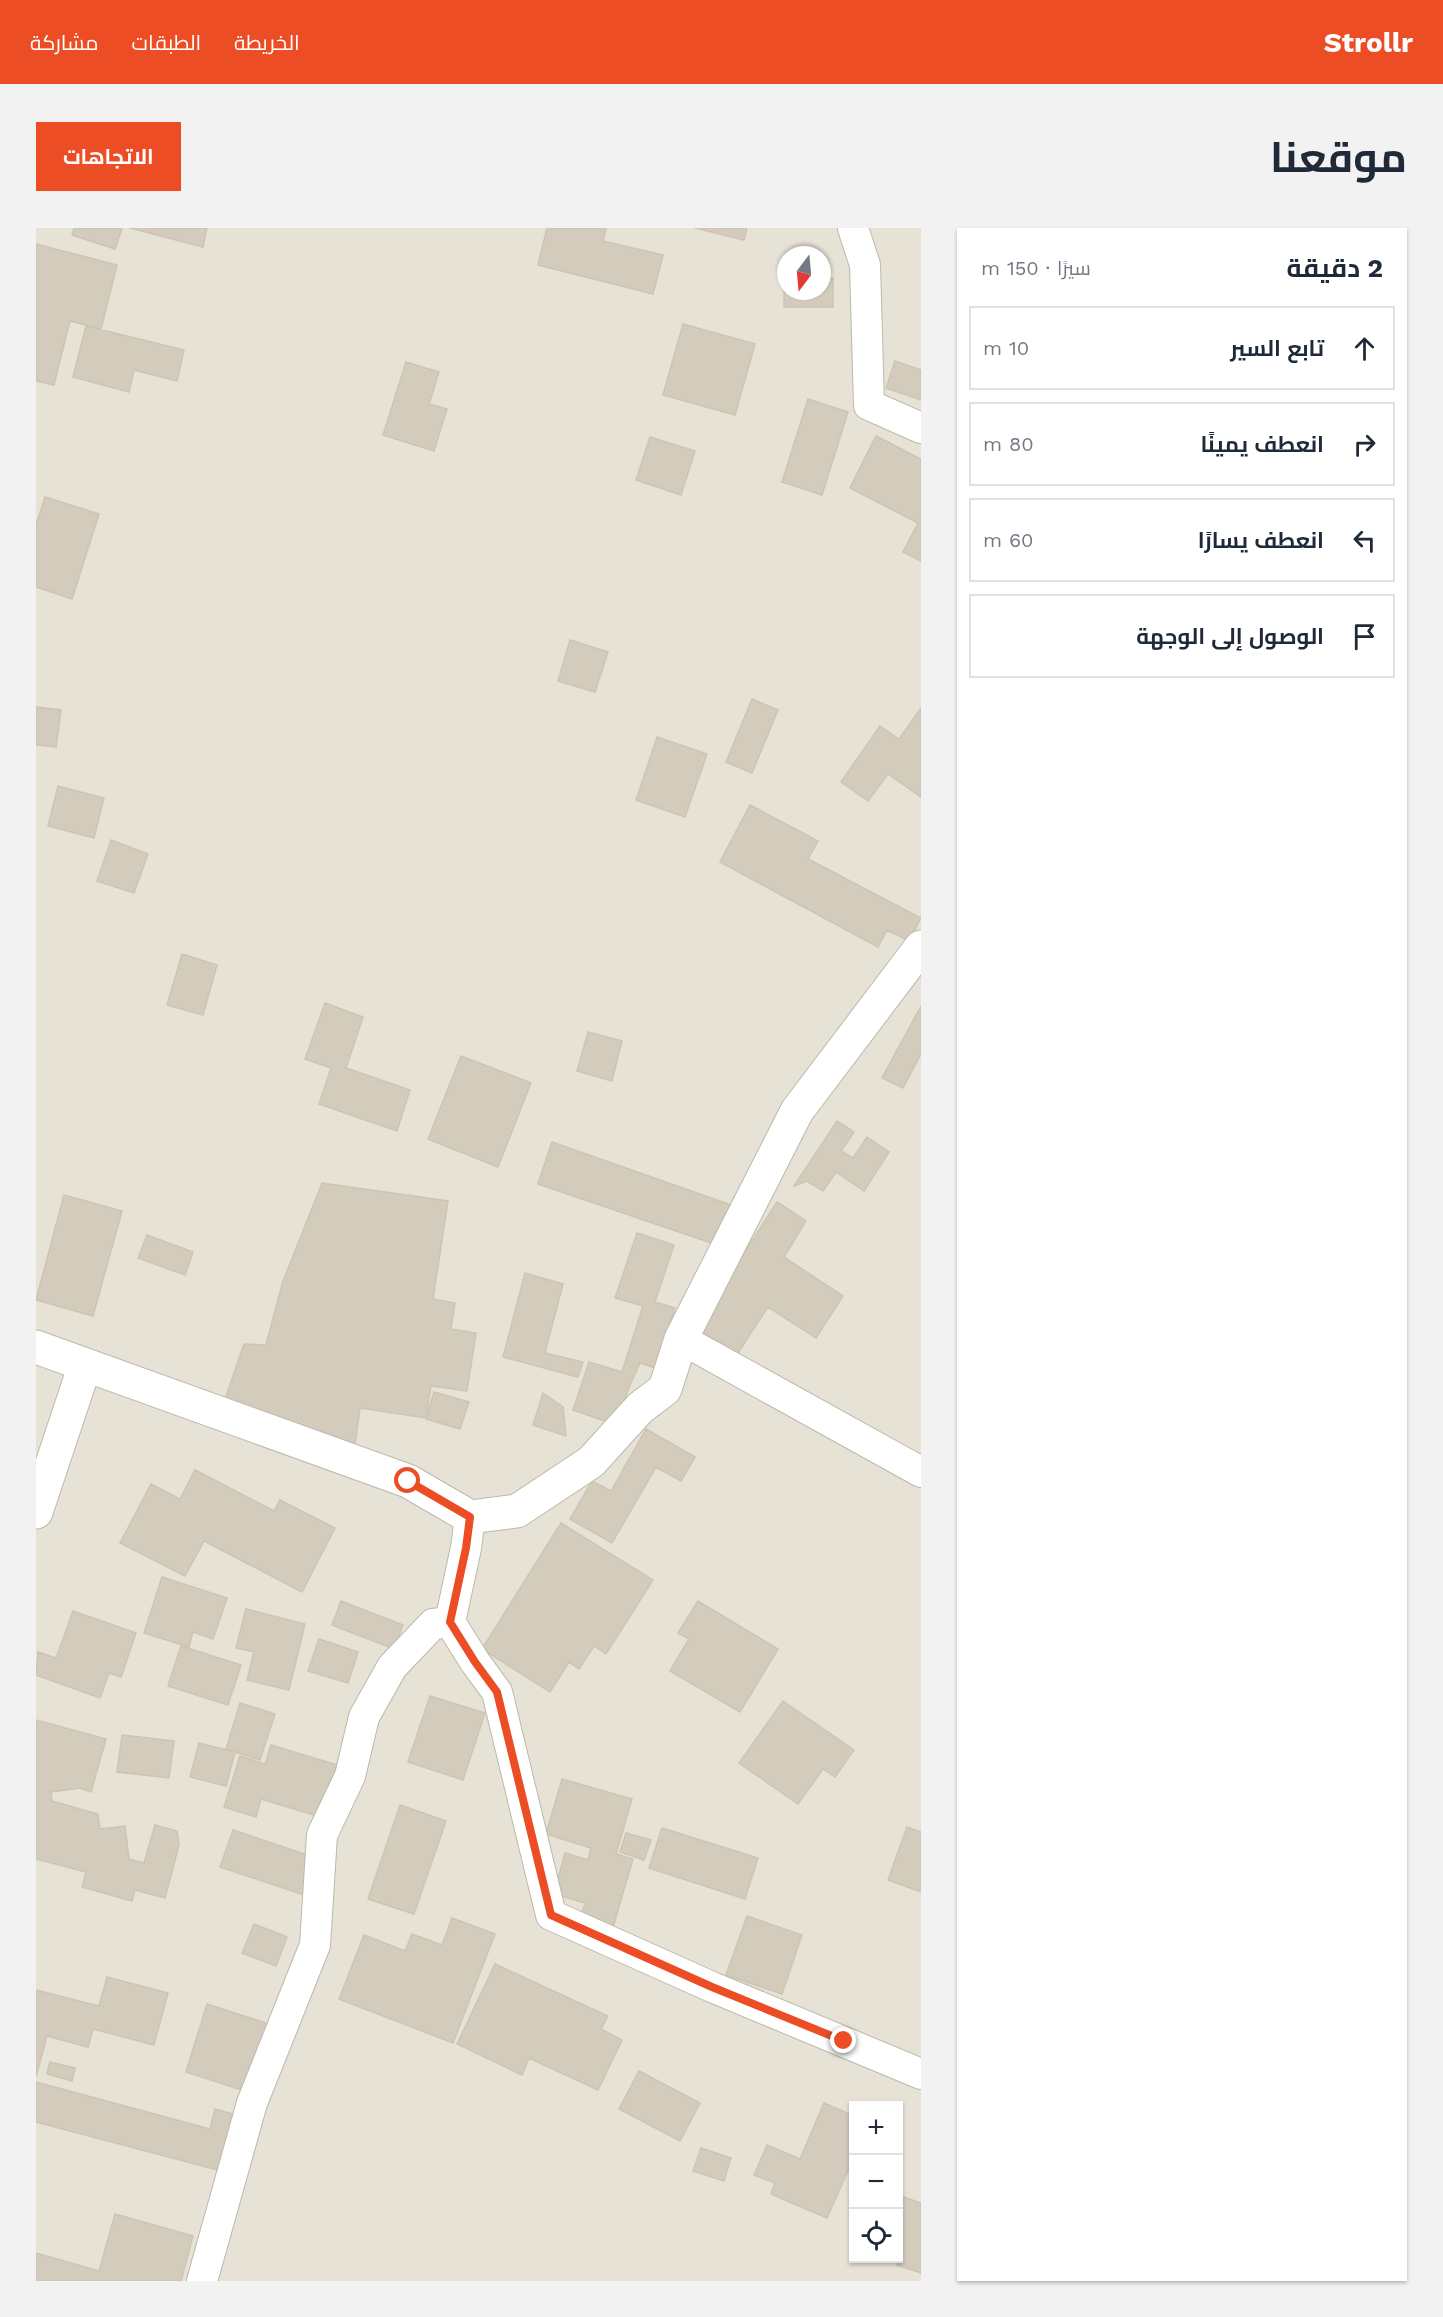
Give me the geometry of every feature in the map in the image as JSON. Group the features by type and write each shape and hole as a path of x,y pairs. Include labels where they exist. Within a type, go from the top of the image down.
{"street":[{"path":"854,228 865,265 869,405 921,428"},
{"path":"36,1347 408,1481 470,1517 517,1511 591,1462 640,1408 666,1389 681,1339 797,1111 921,947"},
{"path":"681,1339 921,1472"},
{"path":"36,1512 85,1365"},
{"path":"470,1517 466,1548 450,1622 497,1692 551,1915 712,1987 921,2074"},
{"path":"202,2281 252,2103 315,1945 322,1835 350,1776 364,1717 392,1666 433,1624 450,1622"}],"shaded area":[{"path":"36,228 921,228 921,2281 36,2281"}],"building":[{"path":"74,228 122,228 115,249 72,235"},
{"path":"130,228 207,228 203,247"},
{"path":"547,228 604,228 606,229 603,241 663,255 653,294 538,265"},
{"path":"695,228 747,228 744,240"},
{"path":"36,244 117,265 101,329 70,321 54,385 36,381"},
{"path":"831,278 833,278 833,307 784,307 784,300 831,300"},
{"path":"683,324 755,344 735,415 663,395"},
{"path":"86,326 184,350 177,381 134,370 129,392 73,377"},
{"path":"895,361 921,370 921,400 886,388"},
{"path":"406,362 439,372 429,404 447,409 434,451 383,435"},
{"path":"808,399 848,412 822,495 782,482"},
{"path":"876,436 921,459 921,561 903,552 918,523 850,488"},
{"path":"650,437 695,451 681,495 636,480"},
{"path":"45,497 99,514 72,599 36,587 36,525"},
{"path":"570,640 608,652 595,692 558,681"},
{"path":"752,699 778,710 752,773 726,762"},
{"path":"36,707 61,710 56,747 36,745"},
{"path":"921,708 921,797 888,774 868,801 841,782 880,726 899,739"},
{"path":"657,737 707,754 685,817 636,800"},
{"path":"58,786 104,798 94,838 48,826"},
{"path":"750,805 818,841 808,859 921,918 909,941 887,930 878,947 720,862"},
{"path":"111,840 148,854 134,893 97,881"},
{"path":"182,954 217,965 203,1015 167,1005"},
{"path":"325,1003 363,1017 346,1068 410,1090 397,1131 319,1104 331,1068 305,1059"},
{"path":"921,1006 921,1054 903,1088 882,1078"},
{"path":"588,1032 622,1041 612,1081 577,1071"},
{"path":"461,1056 531,1083 498,1167 428,1139"},
{"path":"837,1121 854,1132 841,1151 853,1158 867,1137 889,1152 864,1191 836,1172 823,1191 807,1181 794,1186"},
{"path":"552,1142 731,1205 717,1245 538,1184"},
{"path":"322,1183 448,1201 433,1299 455,1303 451,1329 476,1333 467,1391 431,1386 426,1418 360,1408 355,1445 224,1402 244,1344 266,1345 282,1284"},
{"path":"64,1195 122,1211 93,1316 36,1300"},
{"path":"777,1202 806,1221 784,1257 843,1296 816,1338 768,1307 736,1356 695,1329"},
{"path":"637,1233 674,1245 655,1302 675,1308 655,1368 640,1363 616,1425 573,1410 589,1362 622,1372 643,1306 615,1298"},
{"path":"147,1235 193,1252 185,1275 138,1258"},
{"path":"525,1273 563,1284 545,1353 583,1362 578,1377 503,1357"},
{"path":"434,1392 469,1402 460,1429 426,1419"},
{"path":"543,1393 563,1407 566,1436 533,1425"},
{"path":"646,1429 695,1457 681,1481 656,1467 612,1543 570,1519 592,1481 611,1491"},
{"path":"195,1470 274,1511 280,1500 335,1528 302,1592 204,1541 185,1576 120,1543 151,1484 180,1499"},
{"path":"561,1523 653,1580 606,1654 594,1646 579,1669 569,1662 550,1692 482,1649"},
{"path":"162,1577 227,1598 213,1639 193,1632 189,1647 144,1633"},
{"path":"341,1601 403,1625 394,1649 332,1625"},
{"path":"698,1601 778,1649 740,1712 670,1671 689,1639 678,1633"},
{"path":"246,1609 305,1624 289,1690 247,1680 254,1652 236,1648"},
{"path":"73,1611 136,1633 121,1677 109,1673 100,1698 36,1675 38,1652 56,1658"},
{"path":"319,1639 358,1652 348,1683 308,1671"},
{"path":"181,1646 241,1665 228,1705 168,1686"},
{"path":"430,1696 485,1713 463,1780 408,1762"},
{"path":"783,1701 854,1750 835,1777 823,1769 798,1804 739,1763"},
{"path":"240,1703 275,1714 260,1760 226,1749"},
{"path":"36,1720 106,1739 91,1792 80,1788 51,1792 52,1801 98,1814 100,1829 125,1826 129,1859 144,1863 155,1825 177,1831 179,1845 165,1898 135,1890 132,1901 82,1887 86,1872 36,1859"},
{"path":"122,1735 174,1741 169,1778 117,1772"},
{"path":"199,1743 235,1752 226,1786 190,1777"},
{"path":"271,1745 347,1768 331,1820 261,1799 256,1817 224,1807 240,1756 265,1764"},
{"path":"562,1779 632,1799 616,1854 633,1859 613,1927 581,1917 585,1903 554,1894 565,1853 588,1860 591,1848 546,1834"},
{"path":"400,1805 446,1821 414,1914 368,1899"},
{"path":"907,1827 921,1832 921,1892 888,1880"},
{"path":"662,1828 758,1858 745,1899 649,1868"},
{"path":"233,1830 325,1861 313,1898 220,1867"},
{"path":"626,1833 651,1840 644,1860 620,1852"},
{"path":"747,1916 802,1935 782,1994 726,1975"},
{"path":"452,1918 495,1934 453,2043 339,1999 364,1935 405,1951 412,1934 442,1945"},
{"path":"254,1924 287,1937 276,1966 242,1953"},
{"path":"495,1964 608,2016 601,2029 622,2040 598,2090 529,2058 522,2075 457,2044"},
{"path":"107,1977 168,1993 154,2045 93,2029 88,2047 47,2036 36,2077 36,1990 99,2006"},
{"path":"207,2004 278,2027 257,2095 186,2072"},
{"path":"50,2062 75,2068 72,2081 47,2074"},
{"path":"639,2071 700,2103 680,2141 619,2109"},
{"path":"36,2082 210,2129 215,2109 243,2117 229,2173 36,2122"},
{"path":"824,2103 849,2114 849,2168 827,2218 771,2194 775,2183 754,2175 767,2145 800,2159"},
{"path":"701,2148 731,2158 724,2181 693,2171"},
{"path":"903,2197 921,2203 921,2273 897,2265 903,2263"},
{"path":"115,2214 193,2236 181,2281 36,2281 36,2253 99,2271"}],"route":[{"path":"408,1481 470,1517 466,1548 450,1622 497,1692 536,1861 551,1915 712,1987 844,2041"}]}
